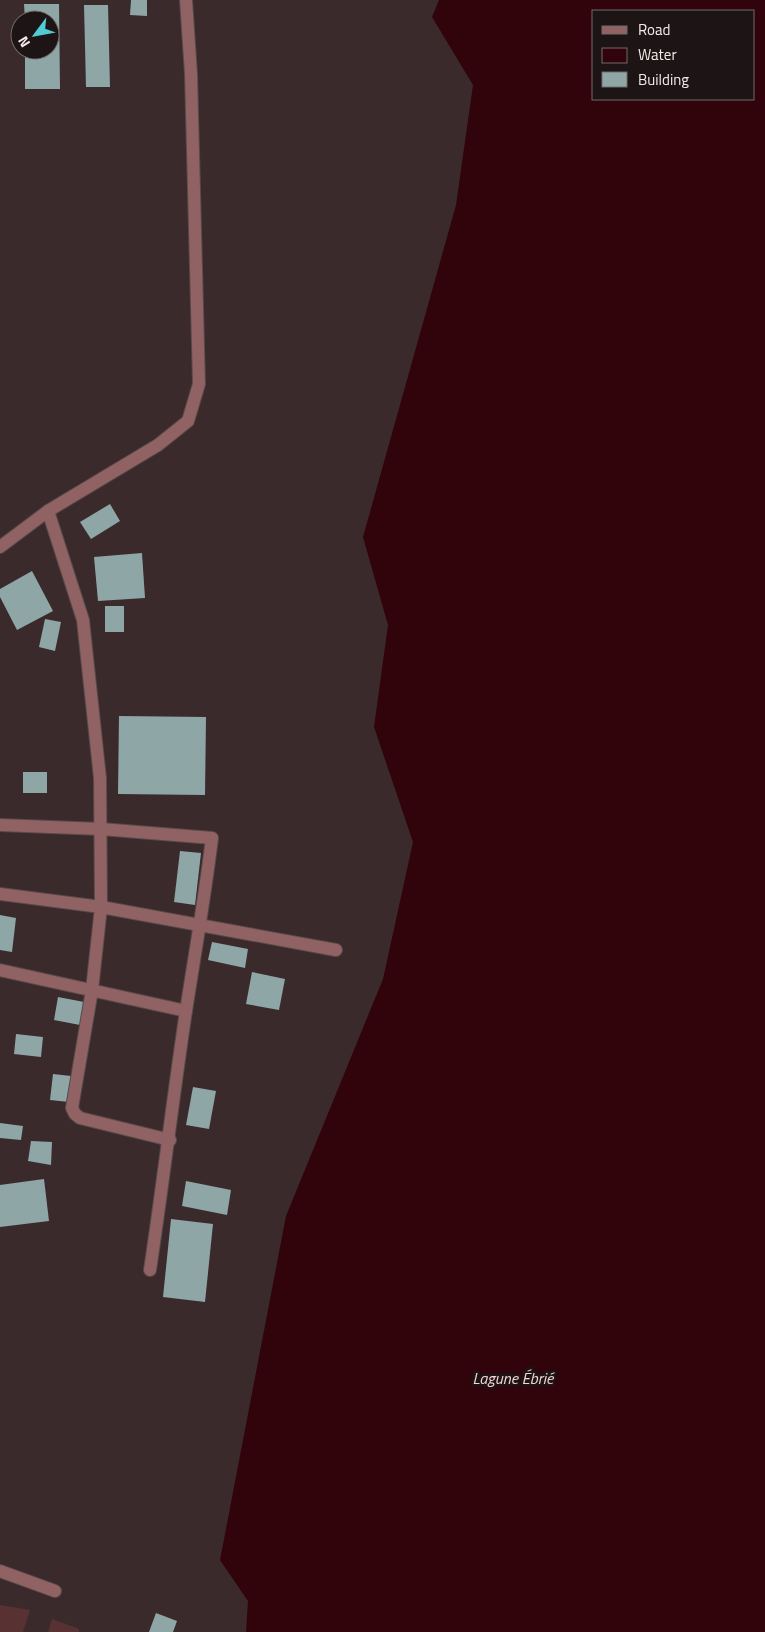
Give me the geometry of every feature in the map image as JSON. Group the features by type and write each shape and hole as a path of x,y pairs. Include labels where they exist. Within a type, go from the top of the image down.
{"street":[{"path":"0,547 48,511 158,445 188,421 199,384 191,74 186,0"},
{"path":"48,511 83,620 100,778 101,907 92,990 72,1108 75,1114 170,1140"},
{"path":"0,825 101,829 212,838 202,924 186,1011 170,1140 150,1270"},
{"path":"0,894 101,907 336,950"},
{"path":"0,970 186,1011"},
{"path":"0,1571 55,1591"}],"shaded area":[{"path":"0,1605 30,1610 23,1632 0,1632"},
{"path":"52,1619 79,1629 79,1632 48,1632"}],"water":[{"name":"Lagune Ébrié","path":"439,0 765,0 765,1632 246,1632 248,1601 220,1560 286,1216 383,979 413,842 374,727 388,625 363,537 456,205 473,85 432,17"}],"building":[{"path":"131,0 147,0 147,16 130,15"},
{"path":"24,4 59,4 59,10 24,10"},
{"path":"84,5 108,5 110,87 86,87"},
{"path":"25,60 60,60 60,89 25,89"},
{"path":"110,504 120,521 91,539 80,522"},
{"path":"142,553 145,598 98,601 94,557"},
{"path":"32,571 53,611 17,630 0,597 0,589"},
{"path":"105,606 124,606 124,632 105,632"},
{"path":"45,619 61,622 55,651 39,647"},
{"path":"119,716 206,717 205,795 118,794"},
{"path":"23,772 47,772 47,793 23,793"},
{"path":"180,851 201,853 195,905 174,902"},
{"path":"0,915 16,918 12,952 0,950"},
{"path":"212,942 248,949 245,968 208,960"},
{"path":"252,972 285,979 279,1010 246,1004"},
{"path":"58,997 84,1002 80,1025 54,1020"},
{"path":"16,1034 43,1037 41,1057 14,1054"},
{"path":"53,1074 71,1076 69,1102 50,1100"},
{"path":"193,1087 216,1091 209,1129 186,1125"},
{"path":"0,1123 23,1126 21,1140 0,1138"},
{"path":"31,1141 52,1142 51,1165 28,1161"},
{"path":"44,1179 49,1221 0,1227 0,1185"},
{"path":"186,1181 231,1190 227,1215 182,1206"},
{"path":"171,1219 213,1224 205,1302 163,1297"},
{"path":"156,1613 177,1621 173,1632 149,1632"}]}
